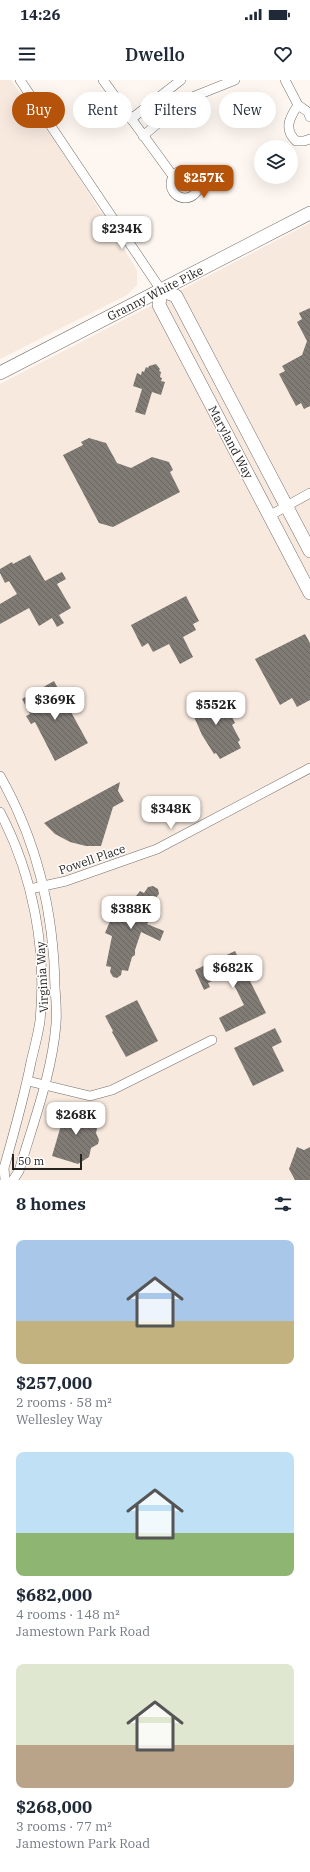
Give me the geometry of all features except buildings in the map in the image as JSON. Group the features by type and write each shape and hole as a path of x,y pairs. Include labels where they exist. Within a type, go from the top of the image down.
{"main road":[{"name":"Granny White Pike","path":"0,373 310,213"},
{"name":"Maryland Way","path":"310,551 176,296 161,290 159,305 310,593"}],"street":[{"name":"Maryland Way","path":"20,80 161,290"},
{"path":"103,80 112,92"},
{"path":"132,118 181,80"},
{"path":"143,136 185,100 235,80"},
{"path":"285,80 298,105 308,112 310,116"},
{"path":"298,105 289,120 289,130 292,137 296,141 310,139"},
{"path":"132,120 173,176"},
{"path":"269,516 286,505 310,493"},
{"name":"Powell Place","path":"30,889 66,881 157,849 310,768"},
{"name":"Virginia Way","path":"0,776 22,822 44,886 53,941 56,1024 50,1065 20,1171 13,1180"},
{"name":"Virginia Way","path":"0,812 23,864 30,889 40,942 42,982 40,1022 28,1081 4,1168 5,1180"},
{"path":"28,1081 90,1096 112,1090 212,1040"}],"shaded area":[{"path":"0,80 11,80 20,92 12,92 12,128 45,128 64,154 137,270 137,285 127,295 0,359"},
{"path":"310,223 310,1180 0,1180 0,384"}]}
